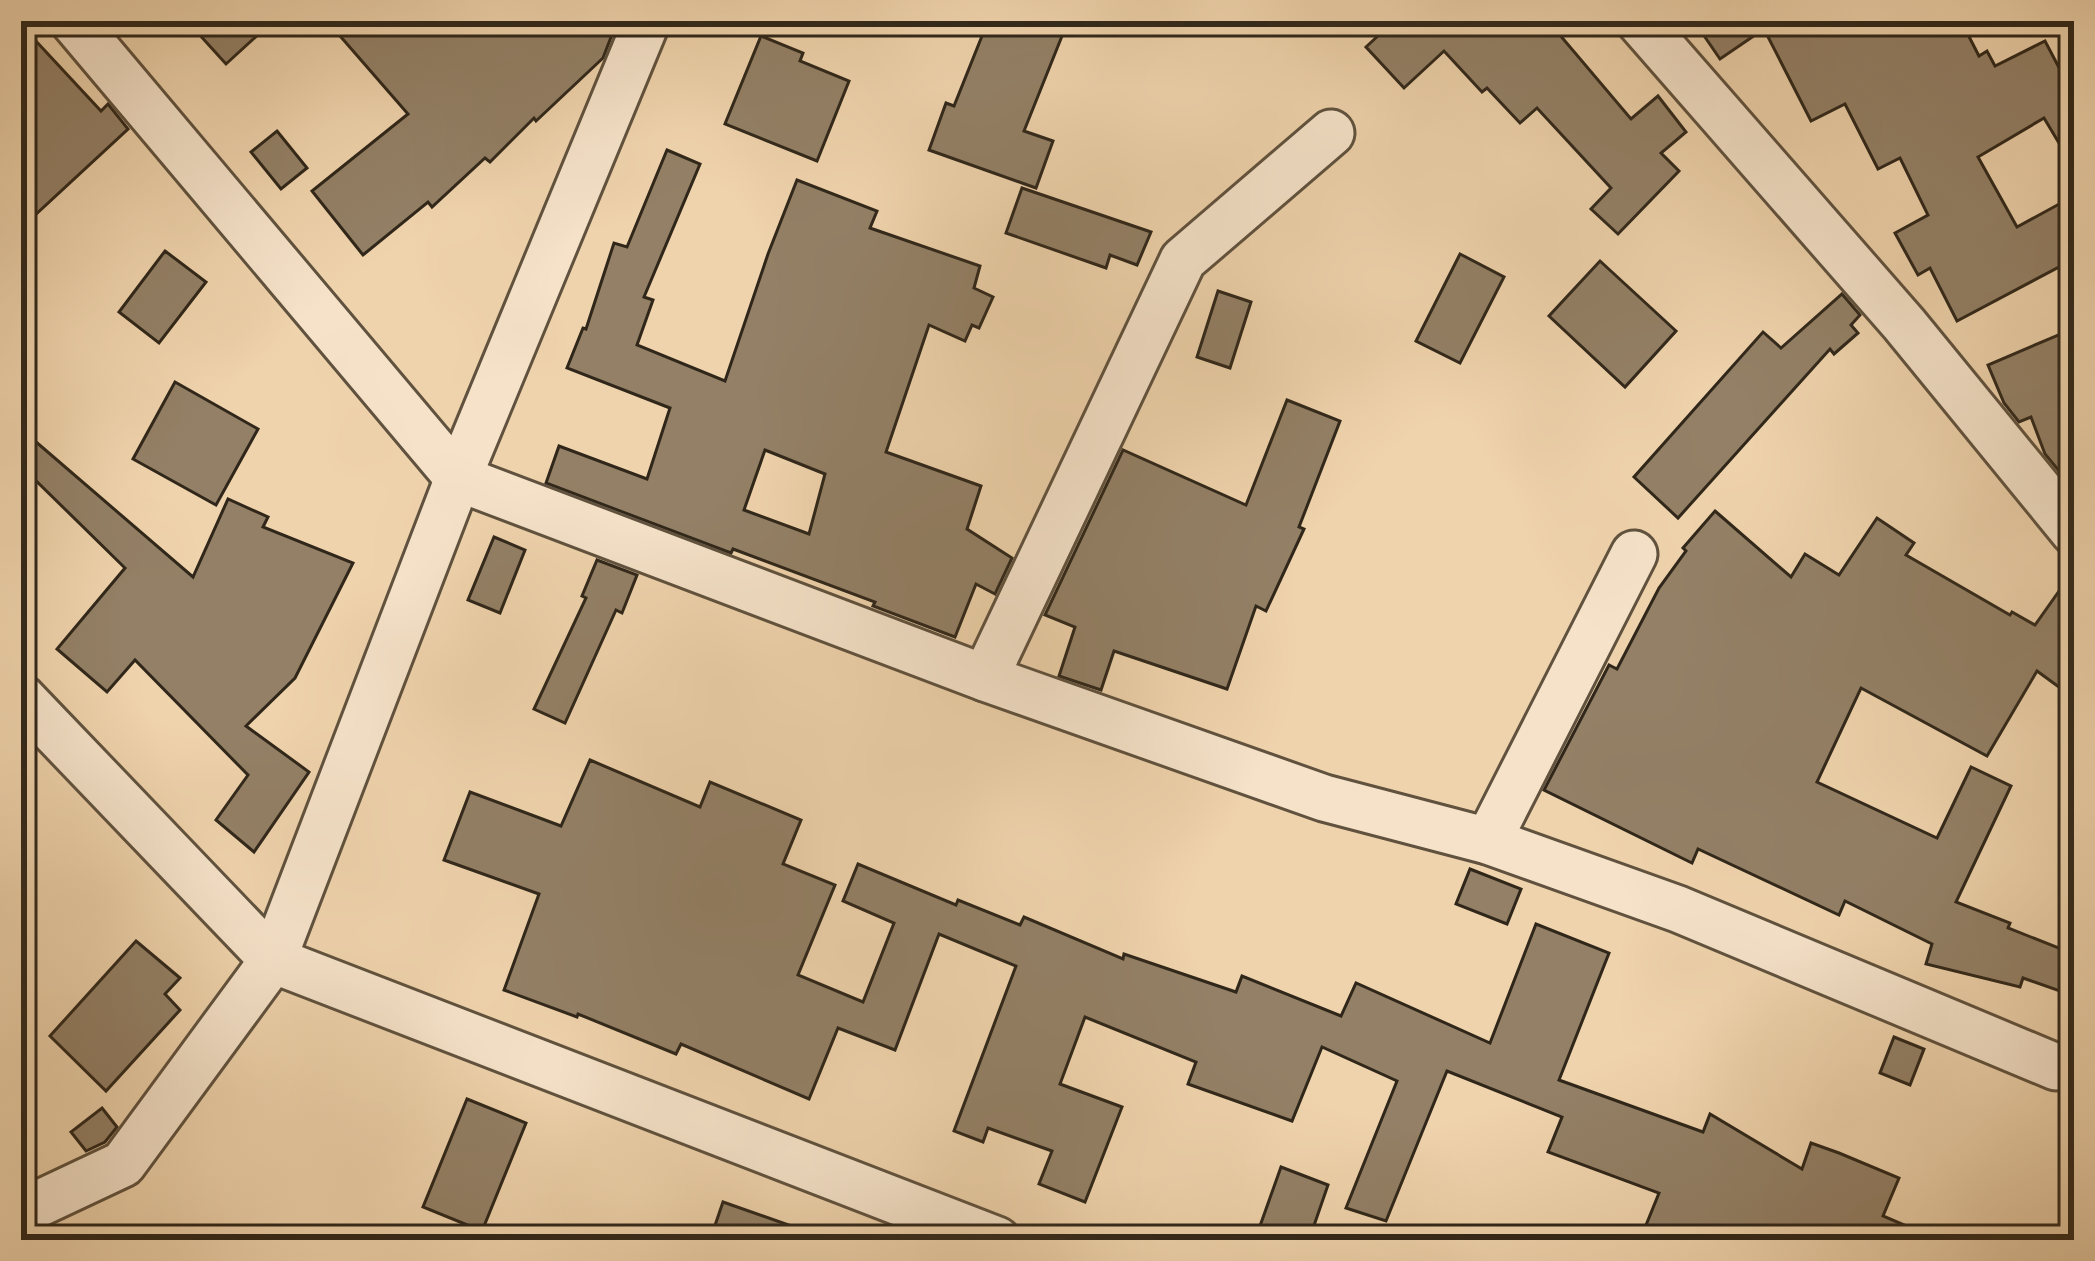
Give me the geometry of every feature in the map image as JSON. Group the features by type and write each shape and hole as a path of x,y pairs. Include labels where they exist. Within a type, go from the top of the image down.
{"street":[{"path":"73,21 458,478 985,678 1324,799 1488,841 1678,909 2056,1066"},
{"path":"21,1212 123,1164 273,960 458,478 647,21"},
{"path":"1640,21 1904,324 2074,532"},
{"path":"985,678 1183,260 1331,133"},
{"path":"1488,841 1634,554"},
{"path":"21,697 273,960 997,1240"}],"building":[{"path":"187,21 273,21 226,64"},
{"path":"327,21 602,21 613,32 603,58 536,121 534,118 490,162 485,158 432,207 428,202 363,255 312,191 408,114"},
{"path":"988,21 1068,21 1024,131 1053,141 1036,188 929,150 946,103 954,106"},
{"path":"1394,21 1548,21 1631,119 1658,96 1686,132 1661,153 1679,171 1618,234 1591,209 1611,188 1537,108 1520,123 1487,88 1482,92 1444,51 1404,88 1366,47"},
{"path":"1694,21 1961,21 1979,56 1987,51 1995,66 2045,41 2074,96 2074,168 2044,118 1978,157 2017,227 2074,196 2074,259 1957,321 1930,268 1918,275 1895,233 1928,215 1900,158 1878,169 1845,104 1811,121 1764,29 1720,59"},
{"path":"21,25 101,111 108,104 128,129 21,228"},
{"path":"761,36 803,53 800,61 849,81 817,161 725,124"},
{"path":"277,131 307,168 281,189 251,152"},
{"path":"667,150 700,164 644,297 653,300 637,345 725,381 797,180 877,211 870,228 980,266 974,288 993,297 979,328 972,325 965,341 929,325 886,452 981,486 967,529 1012,558 995,594 976,584 955,637 873,606 875,602 546,483 559,446 647,479 670,408 567,368 586,329 614,243 627,247","holes":["765,450 825,474 809,534 744,510"]},
{"path":"1022,188 1151,232 1137,265 1110,255 1106,268 1006,233"},
{"path":"165,251 206,282 159,343 119,312"},
{"path":"1460,254 1504,277 1460,363 1416,341"},
{"path":"1600,261 1676,331 1625,387 1549,316"},
{"path":"1218,291 1251,302 1230,368 1197,357"},
{"path":"1842,294 1860,315 1851,325 1858,333 1834,354 1830,349 1678,518 1634,477 1763,332 1781,348"},
{"path":"2063,333 2074,376 2074,489 2045,454 2031,417 2019,422 2004,403 1988,365"},
{"path":"175,382 258,429 216,505 133,459"},
{"path":"1287,400 1340,421 1299,527 1304,529 1266,611 1256,606 1227,689 1114,651 1101,690 1059,676 1075,627 1045,615 1123,450 1246,505"},
{"path":"21,429 193,577 228,499 268,517 263,527 353,563 295,678 246,726 309,772 254,852 216,820 248,775 135,660 107,692 57,649 125,568 21,466"},
{"path":"1715,511 1791,577 1805,554 1839,575 1877,518 1914,543 1906,555 2035,625 2074,570 2074,698 2037,671 1987,756 1861,688 1817,782 1937,838 1971,767 2011,786 1956,902 2074,954 2074,996 2023,978 2020,987 1926,964 1932,944 1845,901 1839,915 1698,849 1692,863 1544,790 1609,665 1617,669 1659,588 1686,551 1683,548"},
{"path":"494,537 525,550 500,613 468,600"},
{"path":"597,560 637,575 565,723 534,709 586,598 582,596"},
{"path":"590,760 700,807 710,782 801,820 783,864 835,885 798,975 863,1002 894,923 843,901 858,864 956,905 958,900 1020,925 1024,917 1123,959 1124,954 1236,992 1242,976 1341,1016 1356,983 1490,1043 1536,924 1609,953 1559,1080 1703,1132 1710,1114 1802,1169 1811,1143 1899,1178 1883,1216 1939,1240 1640,1240 1659,1193 1548,1152 1562,1117 1447,1071 1386,1221 1346,1208 1397,1081 1322,1047 1292,1121 1188,1084 1196,1062 1085,1017 1060,1084 1122,1107 1085,1202 1039,1184 1052,1151 988,1128 983,1142 954,1131 1016,966 939,934 895,1050 838,1028 809,1099 681,1044 676,1054 504,990 539,894 444,860 470,792 561,826"},
{"path":"1470,869 1521,889 1507,924 1456,904"},
{"path":"136,941 180,978 165,994 180,1010 106,1091 50,1036"},
{"path":"1894,1037 1924,1049 1910,1085 1880,1073"},
{"path":"467,1099 526,1123 482,1231 423,1207"},
{"path":"102,1108 117,1127 105,1142 86,1151 71,1132"},
{"path":"1281,1167 1328,1185 1309,1240 1255,1240"},
{"path":"723,1202 817,1235 816,1240 710,1240"}]}
